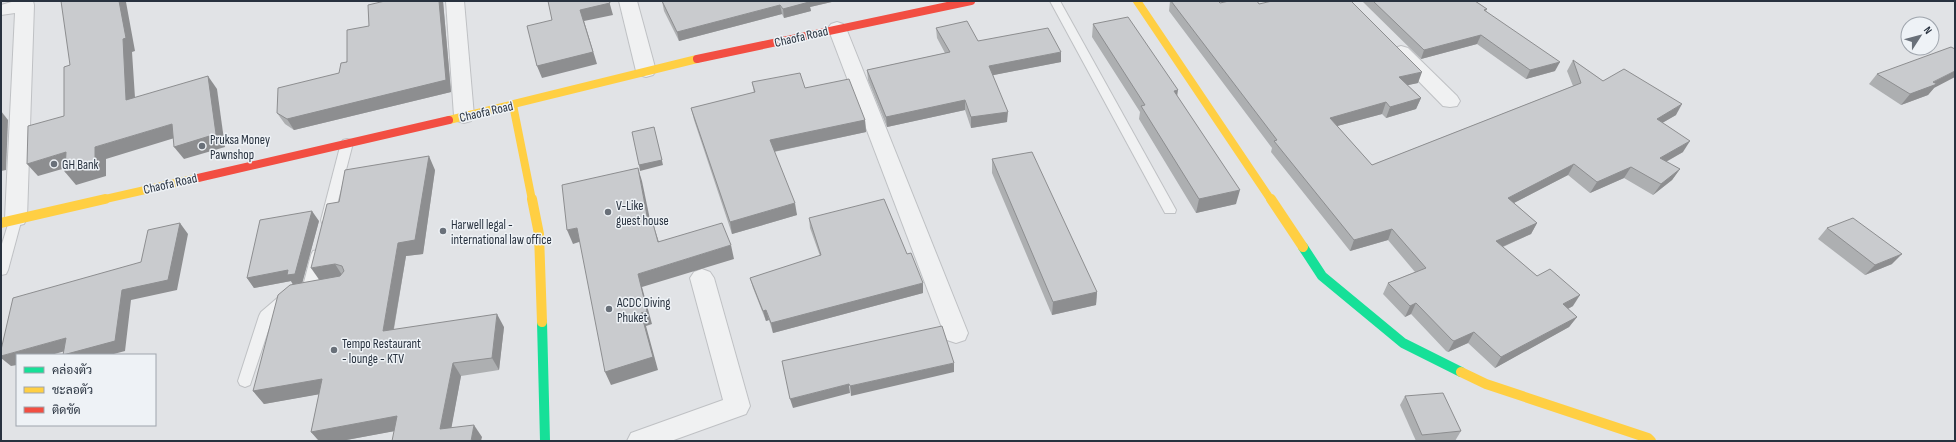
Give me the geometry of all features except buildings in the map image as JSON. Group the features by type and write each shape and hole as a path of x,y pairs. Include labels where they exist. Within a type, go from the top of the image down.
{"street":[{"path":"455,1 464,116"},
{"path":"628,1 646,71"},
{"name":"Chaofa Road","path":"8,220 513,105 646,71 837,28 971,1"},
{"path":"1137,1 1322,276 1403,343 1486,384 1648,438 1651,441"},
{"path":"1,10 25,3 8,220"},
{"path":"837,28 956,333"},
{"path":"1388,40 1450,101"},
{"path":"513,105 539,234 545,441"},
{"path":"640,441 737,406 702,278"}],"lane":[{"path":"1055,1 1170,210"},
{"path":"309,290 347,143"},
{"path":"1,270 8,220"},
{"path":"245,382 266,316 295,292 323,288"}],"traffic: fast":[{"path":"1303,247 1322,276 1403,343 1461,372"},
{"path":"542,322 545,441"}],"traffic: slow":[{"path":"1137,1 1303,247"},
{"path":"449,120 697,59"},
{"path":"513,105 539,234 542,322"},
{"path":"1,223 198,178"},
{"path":"1461,372 1486,384 1648,438 1651,441"}],"traffic: jam":[{"path":"697,59 837,28 971,1"},
{"path":"198,178 449,120"}],"place":[{"name":"Pruksa Money Pawnshop","path":"202,146"},
{"name":"GH Bank","path":"54,164"},
{"name":"V-Like guest house","path":"608,212"},
{"name":"Harwell legal - international law office","path":"443,231"},
{"name":"ACDC Diving Phuket","path":"609,309"},
{"name":"Tempo Restaurant - lounge - KTV","path":"334,350"}]}
